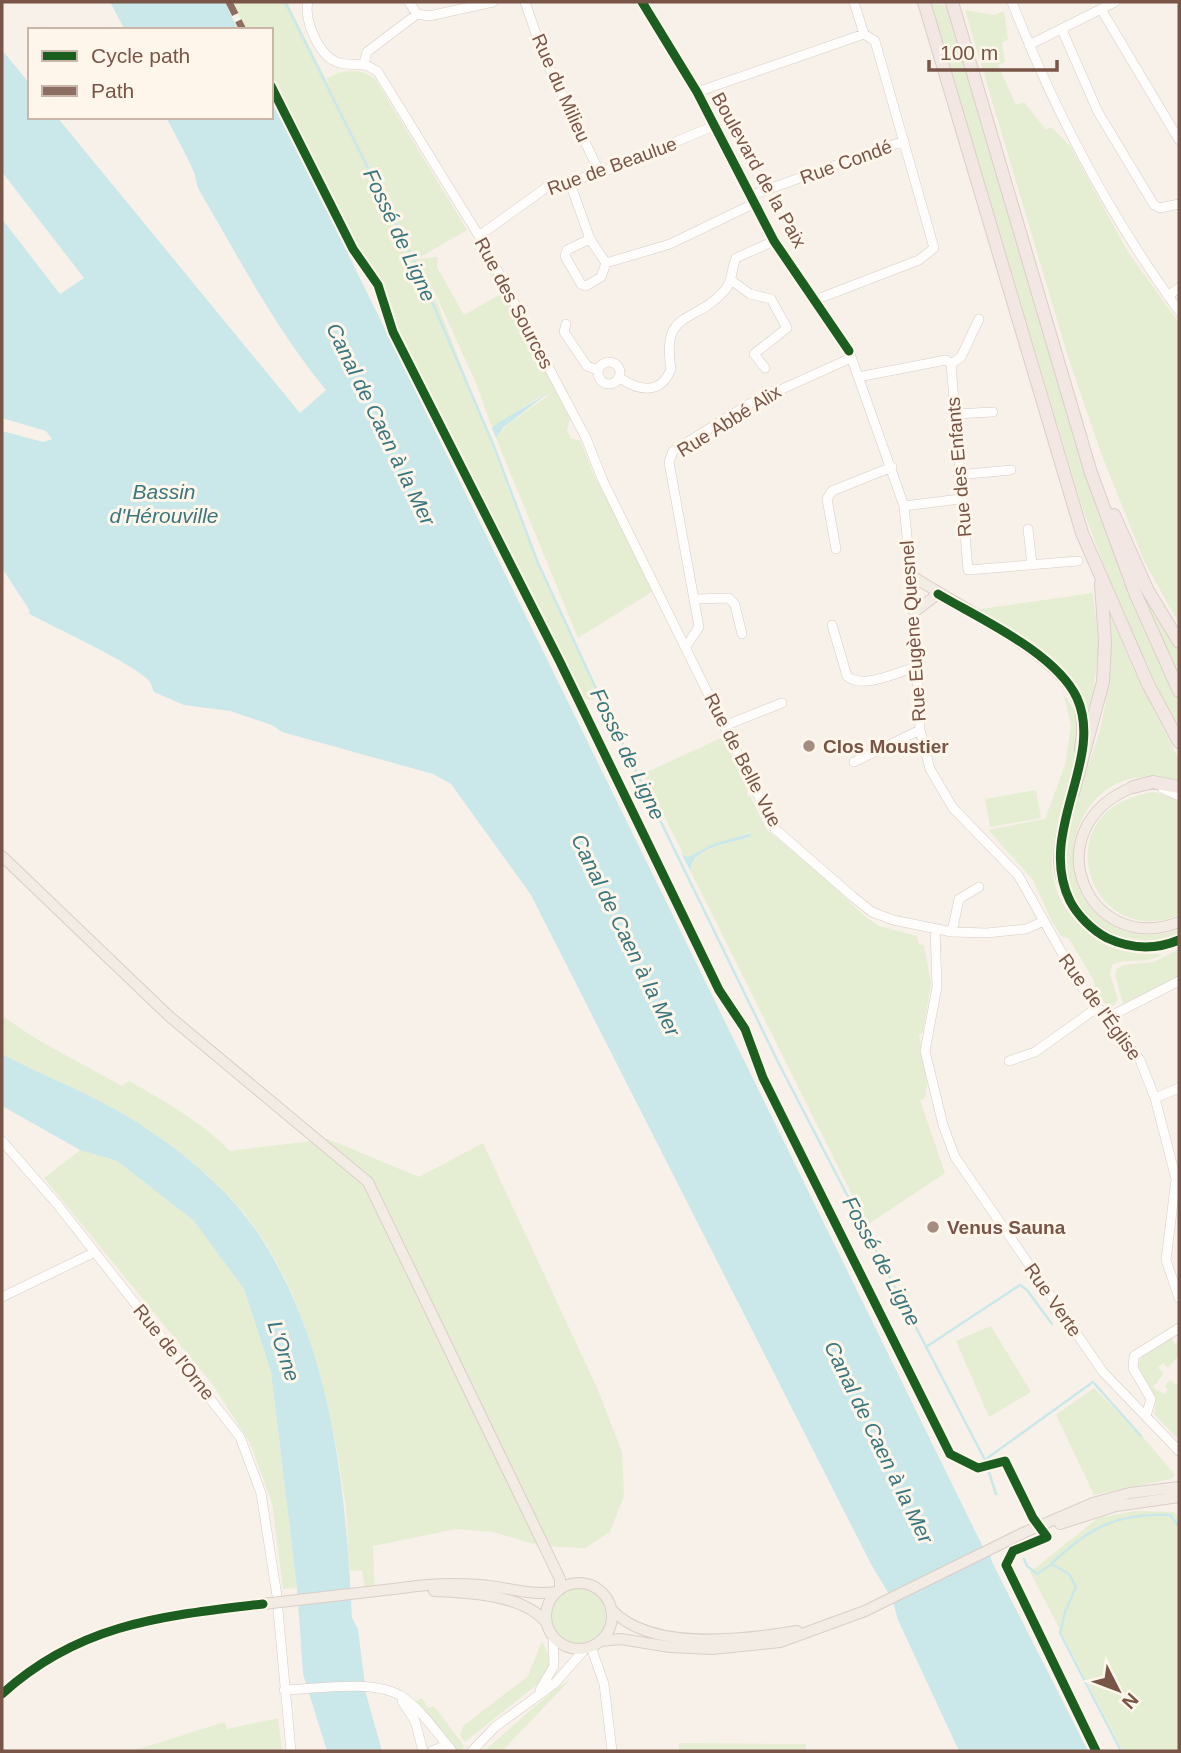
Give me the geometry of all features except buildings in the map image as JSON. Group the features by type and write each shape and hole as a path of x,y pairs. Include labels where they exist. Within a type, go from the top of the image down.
{"highway":[{"path":"925,2 1082,533 1148,684 1179,743"},
{"path":"952,2 1101,500 1136,596 1179,691"},
{"path":"1101,500 1112,511 1147,589 1179,642"},
{"path":"1073,793 1103,682 1105,642 1101,577"},
{"path":"1133,787 1153,782 1179,787"}],"main road":[{"path":"912,576 1050,664 1072,690 1080,708 1083,728 1073,793 1061,833 1059,861 1066,891 1080,916 1102,935 1131,946 1157,947 1179,940"},
{"path":"914,612 938,594"},
{"path":"1133,787 1111,797 1089,820 1079,849 1080,873 1095,903 1119,922 1152,929 1179,922"},
{"path":"2,856 170,1017 368,1182 561,1586"},
{"path":"402,1588 467,1593 534,1609 546,1622 552,1637 564,1646 592,1646 621,1639 670,1647 736,1648 780,1642 824,1626 892,1598 1093,1503 1130,1493 1179,1494"},
{"path":"1015,1540 1026,1539 1099,1509 1179,1494"},
{"path":"2,1694 46,1660 116,1627 156,1617 450,1584 489,1586 528,1594 584,1584 596,1588 605,1596 611,1609 634,1628 674,1636 741,1638 824,1626"},
{"path":"546,1622 548,1605 561,1586"},
{"path":"592,1646 610,1627 611,1609"}],"street":[{"path":"308,2 308,20 324,52 341,63 364,63 367,52 417,14 429,16 493,2"},
{"path":"409,2 417,14"},
{"name":"Rue du Milieu","path":"525,2 544,57 600,173"},
{"name":"Boulevard de la Paix","path":"642,2 697,92 774,241 850,354"},
{"path":"815,300 927,256 934,248 875,41 864,34 853,2"},
{"path":"1012,2 1060,118 1089,172 1135,251 1179,312"},
{"path":"1029,44 1115,2"},
{"path":"1101,9 1179,140"},
{"path":"1062,30 1098,112 1154,205 1160,208 1179,204"},
{"path":"697,92 864,34"},
{"name":"Rue des Sources","path":"364,63 384,79 479,236 586,438 603,481 687,645"},
{"name":"Rue de Beaulue","path":"479,236 547,187 600,173 714,126"},
{"name":"Rue Condé","path":"606,263 670,244 751,200 904,141"},
{"path":"570,183 590,239 606,263 596,281 586,286 581,284 565,256 567,250 590,239"},
{"path":"620,378 633,387 645,390 662,384 670,369 667,344 675,326 724,290 731,280 736,258 774,241"},
{"path":"731,280 750,294 771,299 785,320 787,328 783,334 754,354 765,368"},
{"path":"1168,296 1179,288"},
{"path":"858,377 946,360 951,364 961,356 979,318"},
{"path":"566,324 564,332 587,366 598,370"},
{"name":"Rue Abbé Alix","path":"687,645 699,626 669,462 673,451 748,404 850,354"},
{"name":"Rue Eugène Quesnel","path":"850,354 904,506 912,576 920,730 930,769 948,800 1018,876 1044,921"},
{"path":"613,362 620,370 620,378 607,384 599,378 598,370 602,364 613,362"},
{"name":"Rue des Enfants","path":"951,364 958,475 968,570 1032,565"},
{"path":"954,414 993,412"},
{"path":"836,549 827,499 832,491 892,467"},
{"path":"958,475 1011,470"},
{"path":"904,506 960,499"},
{"path":"1028,528 1032,565 1078,561"},
{"path":"696,599 729,598 735,605 741,634"},
{"path":"832,625 847,676 853,681 863,682 915,667"},
{"name":"Rue de Belle Vue","path":"687,645 771,824 872,912 903,924 952,932 1017,931 1044,921"},
{"path":"724,726 782,703"},
{"path":"854,762 920,730"},
{"path":"1133,787 1161,789 1179,796"},
{"path":"952,932 959,899 979,887"},
{"name":"Rue de l'Église","path":"1044,921 1080,985 1140,1060 1155,1098 1177,1180 1166,1260 1179,1298"},
{"name":"Rue Verte","path":"935,929 937,987 925,1051 943,1125 955,1157 1104,1372 1179,1451"},
{"path":"1107,1018 1179,981"},
{"path":"1009,1060 1034,1052 1098,1007"},
{"path":"1155,1098 1179,1088"},
{"name":"Rue de l'Orne","path":"2,1140 57,1203 93,1253 205,1389 244,1445 264,1507 277,1596"},
{"path":"2,1297 93,1253"},
{"path":"1146,1416 1151,1399 1133,1367 1134,1356 1179,1328"},
{"path":"278,1609 292,1751"},
{"path":"538,1693 554,1666 552,1637"},
{"path":"475,1748 538,1693 555,1683 592,1646 604,1684 612,1751"},
{"path":"284,1690 365,1687 397,1693 411,1704 451,1750"},
{"path":"397,1693 415,1721 423,1751"},
{"path":"432,1751 442,1746 451,1750"}],"green space":[{"path":"232,2 287,2 329,85 327,78 346,72 365,73 376,80 467,230 417,259 438,257 437,267 464,315 501,294 477,251 482,248 570,419 567,430 571,439 580,440 595,477 655,590 578,638 496,438 507,425 549,395 539,397 492,428 476,383 427,276 537,563 599,695 591,700 577,698 390,321 378,281 354,249 273,85 273,28 245,28"},
{"path":"931,4 948,6 1098,509 1123,580 1179,702 1179,733 1117,600 1082,507"},
{"path":"965,10 995,15 1004,11 1008,40 1002,43 1005,62 998,65 1016,105 1024,102 1046,130 1051,127 1070,146 1128,252 1179,323 1179,624 1144,561 1101,453 1068,357"},
{"path":"1093,593 1099,649 1090,717 1074,682 1057,663 973,610"},
{"path":"1151,604 1179,652 1179,675 1148,606"},
{"path":"1110,614 1132,666 1179,760 1179,785 1153,777 1125,781 1102,794 1085,813 1076,837 1073,863 1079,889 1093,911 1116,927 1132,933 1147,935 1178,930 1179,933 1162,939 1138,940 1121,937 1086,914 1071,891 1066,864 1068,835 1075,805 1105,708 1109,668 1107,615"},
{"path":"1063,692 1074,710 1078,736 1075,762 1053,847 1053,875 1062,902 1084,929 1102,942 1130,952 1162,954 1150,960 1124,961 1112,965 1110,974 1118,1000 1113,1006 1107,1005 1096,993 1094,981 1069,939 1061,936 1052,922 1033,880 988,830 1045,819 1065,765 1071,725"},
{"path":"723,737 748,790 747,797 750,796 767,830 825,878 863,915 879,926 917,936 919,944 924,945 931,983 923,1032 919,1035 927,1083 925,1098 920,1100 945,1173 867,1225 691,872 692,864 704,852 749,838 750,832 685,858 643,774"},
{"path":"1036,790 1041,818 990,827 985,799"},
{"path":"1154,792 1173,798 1179,804 1179,915 1147,921 1121,914 1101,897 1090,874 1088,848 1097,823 1119,803"},
{"path":"1179,949 1179,976 1123,1004 1115,975 1117,969 1123,965 1154,962"},
{"path":"2,1016 38,1040 122,1086 129,1081 156,1096 194,1121 230,1151 328,1139 419,1177 483,1143 598,1390 622,1452 624,1496 610,1532 585,1548 541,1546 493,1532 456,1529 373,1546 375,1597 366,1598 362,1570 350,1571 340,1469 318,1368 296,1304 266,1244 224,1191 172,1146 102,1102 2,1054"},
{"path":"80,1150 117,1161 193,1220 244,1289 271,1372 297,1588 283,1589 272,1503 250,1443 213,1385 44,1178"},
{"path":"991,1326 1031,1392 989,1417 956,1341"},
{"path":"1171,1338 1175,1344 1179,1341 1179,1355 1168,1368 1163,1363 1158,1368 1164,1373 1153,1388 1165,1394 1168,1390 1165,1386 1170,1380 1176,1385 1179,1382 1179,1440 1154,1414 1155,1399 1138,1364 1142,1357"},
{"path":"1094,1388 1142,1436 1175,1475 1171,1479 1094,1495 1056,1415"},
{"path":"1135,1511 1174,1512 1179,1519 1179,1751 1123,1751 1030,1572 1098,1518"},
{"path":"574,1588 584,1588 599,1596 605,1605 605,1627 599,1636 584,1644 574,1644 556,1632 551,1621 551,1611 563,1593"},
{"path":"542,1641 552,1663 539,1683 465,1742 460,1735 463,1726 528,1676"},
{"path":"569,1681 502,1751 484,1751 555,1689"},
{"path":"422,1698 428,1708 434,1706 464,1746 461,1751 456,1751 419,1708 416,1701"},
{"path":"278,1718 282,1751 132,1751 225,1722 227,1729"},
{"path":"679,1743 806,1744 806,1751 679,1751"}],"water":[{"path":"110,2 225,2 237,28 124,28"},
{"path":"2,50 28,82 28,119 59,119 300,413 326,390 290,342 243,267 199,190 193,170 167,119 273,119 273,101 983,1547 988,1547 992,1562 1088,1751 959,1751 898,1620 892,1599 872,1566 531,895 451,784 433,774 282,732 272,725 230,711 184,705 154,692 150,682 129,666 28,613 30,611 2,568 2,219 60,294 84,278 2,172"},
{"path":"548,393 504,427 496,438 492,428 496,424"},
{"path":"751,833 750,837 723,844 696,857 691,872 682,855 688,857 713,844"},
{"name":"L'Orne","path":"2,1054 102,1102 135,1121 189,1160 239,1208 265,1244 288,1286 321,1377 332,1425 340,1473 352,1618 358,1629 366,1694 382,1751 327,1751 303,1674 297,1588 271,1372 244,1289 193,1220 117,1161 80,1150 2,1106"}],"pier":[{"path":"2,418 46,431 52,439 43,442 2,431"}],"waterway":[{"name":"Fossé de Ligne","path":"285,2 415,262 493,444 538,563 599,695 780,1066 985,1460 996,1494"},
{"path":"926,1347 1020,1285 1027,1290 1052,1324"},
{"path":"986,1459 1093,1382 1141,1436"},
{"path":"1052,1563 1092,1531 1119,1520 1170,1515 1179,1527"},
{"path":"1024,1559 1027,1566 1037,1574 1052,1564 1069,1574 1076,1587 1065,1612 1060,1633 1121,1751"}],"marked path":[{"path":"229,2 242,28"}],"cycle path":[{"path":"642,2 697,92 774,241 849,351"},
{"path":"273,90 353,249 378,285 393,332 560,662 719,990 745,1029 763,1078 950,1454 978,1468 1005,1461 1033,1518 1047,1537 1013,1551 1006,1565 1096,1751"},
{"path":"938,594 1035,652 1067,682 1077,698 1083,722 1083,746 1061,849 1062,875 1073,907 1091,927 1116,942 1152,947 1179,940"},
{"path":"2,1694 32,1670 92,1637 157,1619 263,1604"}],"place":[{"name":"Clos Moustier","path":"809,746"},
{"name":"Venus Sauna","path":"933,1227"}],"water label":[{"name":"Canal de Caen à la Mer","path":"381,424"},
{"name":"Bassin d'Hérouville","path":"164,503"},
{"name":"Canal de Caen à la Mer","path":"626,935"},
{"name":"Canal de Caen à la Mer","path":"879,1442"}]}
